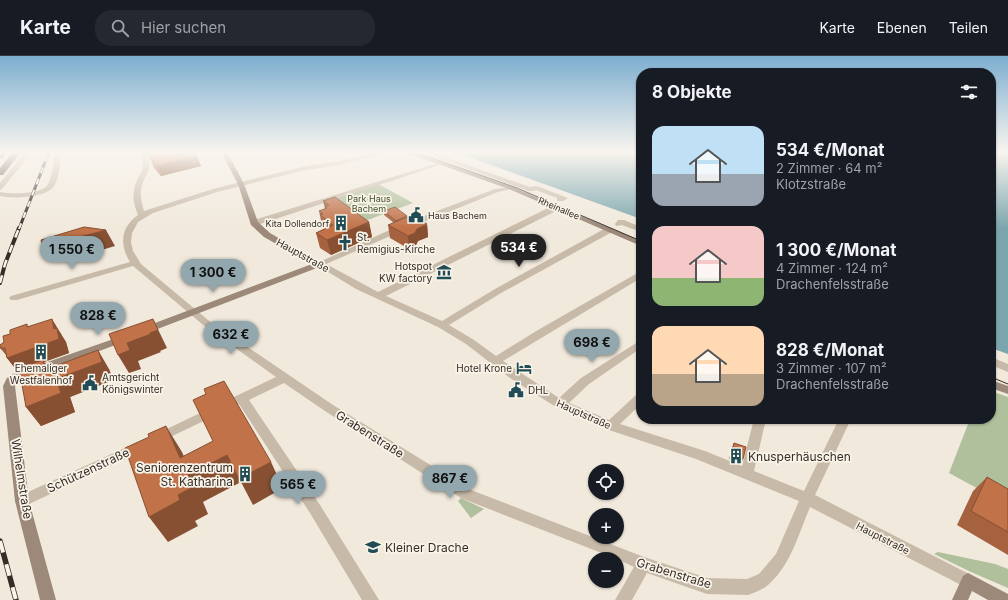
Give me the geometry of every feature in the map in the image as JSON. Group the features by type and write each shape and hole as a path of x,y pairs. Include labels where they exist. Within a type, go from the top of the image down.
{"street":[{"path":"0,188 9,177"},
{"path":"0,194 8,196 21,195 44,190 50,187 53,177"},
{"path":"142,216 137,197 139,183 143,177"},
{"path":"237,177 254,224 399,177"},
{"name":"Grabenstraße","path":"268,177 215,190 153,210 142,216 129,229 126,239 136,264 159,285 195,312 205,322 284,378 466,494 644,564 707,586 748,587 764,579 782,559 807,498 843,424"},
{"name":"Rheinallee","path":"484,177 513,186"},
{"name":"Rheinallee","path":"492,177 559,203 608,230 636,242"},
{"path":"195,312 319,264 408,225 497,190 513,186 531,189 535,187 564,198 559,203 378,296"},
{"path":"621,223 636,228"},
{"name":"Hauptstraße","path":"254,224 267,235 319,264 378,296 442,326 470,342 536,390 560,404 612,426 700,456 807,498 1004,600"},
{"path":"442,326 498,291 608,230"},
{"path":"14,298 136,264"},
{"path":"496,361 636,277"},
{"name":"Wilhelmstraße","path":"48,600 22,501 9,386 11,381 26,374 195,312"},
{"path":"560,404 585,381 636,346"},
{"name":"Schützenstraße","path":"22,501 284,378"},
{"path":"996,386 1008,390"},
{"path":"242,399 312,503 370,600"},
{"path":"612,426 616,420 636,401"},
{"path":"747,474 759,424"},
{"path":"623,600 644,564"},
{"path":"960,600 968,581"}],"green space":[{"name":"Park Haus Bachem","path":"378,184 413,203 365,221 335,199"},
{"path":"996,393 1008,397 1008,505 949,473 968,424 996,424"},
{"path":"461,498 484,509 471,518 458,501"},
{"path":"938,552 995,564 1008,569 1008,588 934,554"}],"water":[{"path":"525,177 636,177 636,217"},
{"path":"996,177 1008,177 1008,354 996,350"}],"building":[{"path":"335,197 369,222 327,240 316,233 333,225 320,215 323,214 319,211 327,208 325,207 329,205 323,201"},
{"path":"395,207 407,216 396,221 384,211"},
{"path":"412,215 427,224 417,229 415,233 408,236 388,225"},
{"path":"84,227 106,230 65,241 42,244 41,240"},
{"path":"52,319 54,329 57,328 59,339 7,358 5,348 0,348 0,345 4,342 3,336 10,334 10,330 27,324 27,327"},
{"path":"153,319 158,330 127,343 130,350 118,355 109,334"},
{"path":"98,350 102,362 56,379 61,393 26,407 19,368 43,360 45,370"},
{"path":"224,381 271,462 239,479 227,455 186,476 191,488 178,495 180,500 149,517 125,448 149,437 148,434 166,426 180,458 213,441 193,400 206,394 204,389"},
{"path":"734,443 746,447 743,459 731,454"},
{"path":"987,477 1008,489 1008,532 971,511"}],"tram line":[{"path":"487,177 517,188 636,239"},
{"path":"996,379 1008,384"}],"railway":[{"path":"19,229 39,177"},
{"path":"0,283 5,264 19,228"},
{"path":"0,541 16,600"}],"place":[{"name":"Haus Bachem","path":"416,215"},
{"name":"Kita Dollendorf","path":"341,223"},
{"name":"St. Remigius-Kirche","path":"345,243"},
{"name":"Hotspot KW factory","path":"444,272"},
{"name":"Ehemaliger Westfalenhof","path":"41,352"},
{"name":"Hotel Krone","path":"524,368"},
{"name":"Amtsgericht Königswinter","path":"90,383"},
{"name":"DHL","path":"516,390"},
{"name":"Knusperhäuschen","path":"736,456"},
{"name":"Seniorenzentrum St. Katharina","path":"245,474"},
{"name":"Kleiner Drache","path":"373,547"}]}
